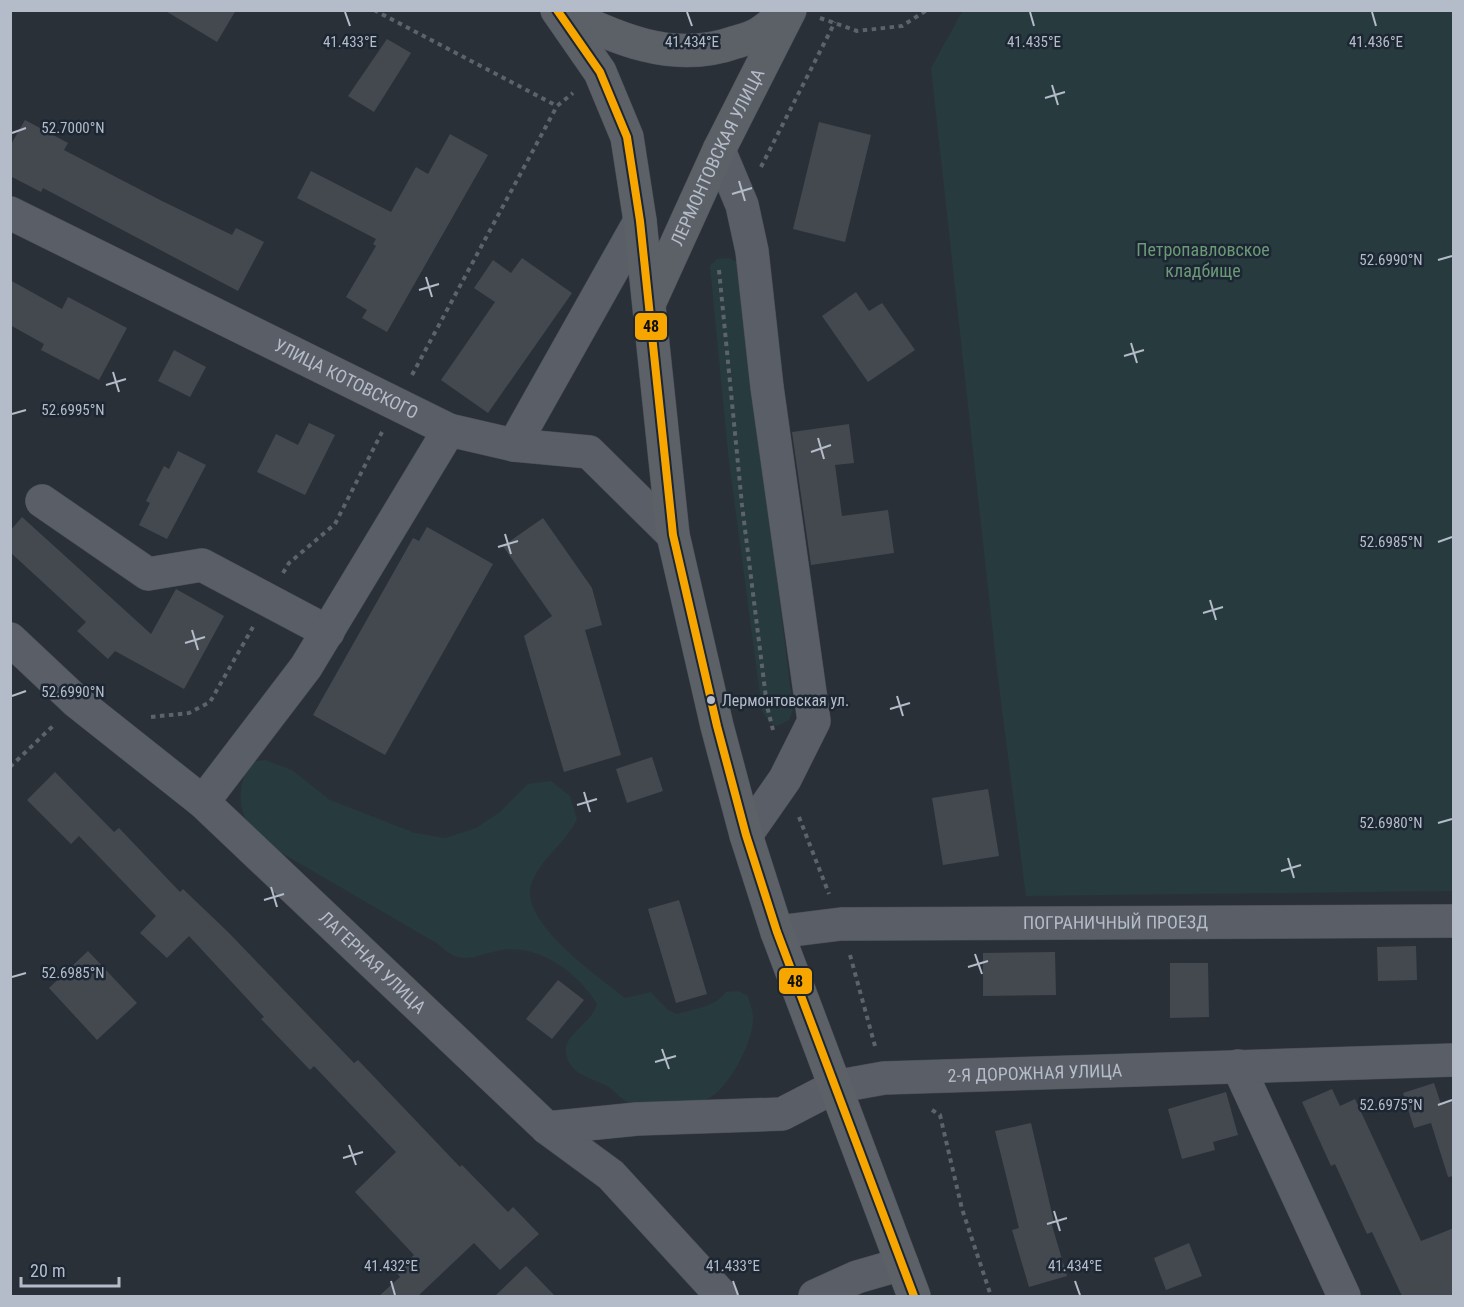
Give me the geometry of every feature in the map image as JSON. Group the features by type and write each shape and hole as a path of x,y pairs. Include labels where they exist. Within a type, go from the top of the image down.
{"main road":[{"path":"557,10 615,38 649,48 683,52 720,48 756,35 798,12"},
{"path":"557,10 600,72 627,137 640,220 673,535 717,726 746,835 777,932 914,1296"},
{"name":"ЛЕРМОНТОВСКАЯ УЛИЦА","path":"648,306 719,150 798,12"}],"street":[{"path":"719,150 742,205 752,251 767,387 814,721 785,779 746,835"},
{"name":"УЛИЦА КОТОВСКОГО","path":"10,213 449,430 514,445 589,452 673,535"},
{"path":"514,445 640,220"},
{"path":"203,802 306,667 449,430"},
{"path":"42,501 148,574 202,566 328,632"},
{"name":"ЛАГЕРНАЯ УЛИЦА","path":"10,639 77,702 203,802 547,1128 611,1175 722,1296"},
{"name":"ПОГРАНИЧНЫЙ ПРОЕЗД","path":"777,932 841,924 1454,921"},
{"name":"2-Я ДОРОЖНАЯ УЛИЦА","path":"547,1128 637,1119 782,1114 834,1087 884,1078 1454,1060"},
{"path":"1238,1066 1344,1296"},
{"path":"815,1296 857,1277 902,1264"}],"path":[{"path":"374,10 557,106"},
{"path":"798,12 857,31 902,26 927,10"},
{"path":"141,715 152,717 189,713 210,702 289,563 335,524 396,405 557,106 600,72"},
{"path":"10,767 77,702"},
{"path":"930,1109 940,1115 962,1209 991,1296"}],"green space":[{"name":"Петропавловское кладбище","path":"963,10 1453,11 1453,891 1026,896 997,670 931,68"},
{"path":"729,258 738,262 793,710 789,720 777,726 769,723 762,710 728,453 710,266 717,259"},
{"path":"265,760 292,770 330,800 415,833 445,838 476,828 500,812 528,784 551,781 570,796 577,819 536,873 532,882 530,897 536,914 563,947 625,998 651,992 668,1010 677,1014 710,1004 726,992 738,991 748,996 753,1018 750,1038 733,1073 711,1097 685,1105 663,1106 630,1104 609,1087 580,1074 568,1059 567,1046 569,1040 590,1017 597,1004 580,982 569,972 544,957 516,949 469,958 454,956 438,944 261,841 247,823 241,803 241,793 242,783 251,762"}],"building":[{"path":"164,10 236,10 217,42"},
{"path":"387,39 411,53 374,112 348,96"},
{"path":"25,120 68,143 64,150 162,201 232,235 236,228 264,242 238,291 43,188 41,192 10,176 10,146"},
{"path":"819,122 871,135 845,242 793,229"},
{"path":"450,134 488,155 387,332 362,318 367,310 346,297 376,246 373,244 376,239 297,198 311,171 391,212 416,167 428,174"},
{"path":"522,258 572,293 488,413 441,380 495,302 474,288 493,260 511,273"},
{"path":"10,280 62,309 68,297 127,328 99,380 41,350 44,344 10,325"},
{"path":"856,292 869,311 882,303 915,350 868,382 822,316"},
{"path":"174,350 206,367 190,397 158,381"},
{"path":"309,423 335,435 305,495 257,472 276,434 298,445"},
{"path":"849,424 854,463 835,465 842,516 888,510 894,553 811,565 792,432"},
{"path":"178,451 206,465 167,539 139,525 150,503 146,501 164,466 169,469"},
{"path":"22,517 151,634 176,589 224,616 184,689 115,651 108,659 77,631 86,622 10,552 10,531"},
{"path":"543,518 592,588 602,625 585,630 621,755 564,772 524,636 552,616 503,546"},
{"path":"427,527 493,564 385,755 313,715 413,538 419,541"},
{"path":"652,757 663,791 627,803 616,769"},
{"path":"55,772 114,832 119,828 180,892 183,889 228,932 354,1063 358,1060 460,1167 462,1165 508,1212 513,1207 539,1234 500,1270 474,1243 418,1296 379,1296 400,1277 396,1272 414,1255 355,1192 396,1152 314,1066 310,1070 261,1019 264,1017 189,936 167,958 140,933 156,916 79,836 71,844 27,800"},
{"path":"988,789 999,856 943,865 932,798"},
{"path":"679,900 707,994 676,1003 648,909"},
{"path":"1416,946 1417,980 1378,981 1377,947"},
{"path":"88,951 137,1003 97,1040 49,988"},
{"path":"1055,952 1056,995 983,996 983,953"},
{"path":"1170,963 1208,963 1209,1017 1170,1018"},
{"path":"558,980 584,1000 552,1039 526,1019"},
{"path":"1434,1083 1441,1104 1454,1100 1454,1176 1448,1177 1431,1123 1414,1128 1403,1093"},
{"path":"1332,1089 1340,1106 1355,1099 1421,1241 1454,1228 1454,1296 1402,1296 1372,1232 1367,1234 1335,1164 1331,1166 1302,1102"},
{"path":"1226,1092 1238,1135 1213,1142 1215,1150 1182,1159 1168,1109"},
{"path":"1031,1123 1054,1222 1051,1222 1067,1276 1029,1287 1012,1230 1019,1228 995,1131"},
{"path":"1189,1243 1202,1276 1166,1290 1154,1258"},
{"path":"526,1266 555,1296 495,1296"}],"transit line":[{"name":"48","path":"557,10 600,72 627,137 640,221 673,535 717,726 746,835 777,932 914,1296"}],"place":[{"name":"Лермонтовская ул.","path":"711,700"}]}
